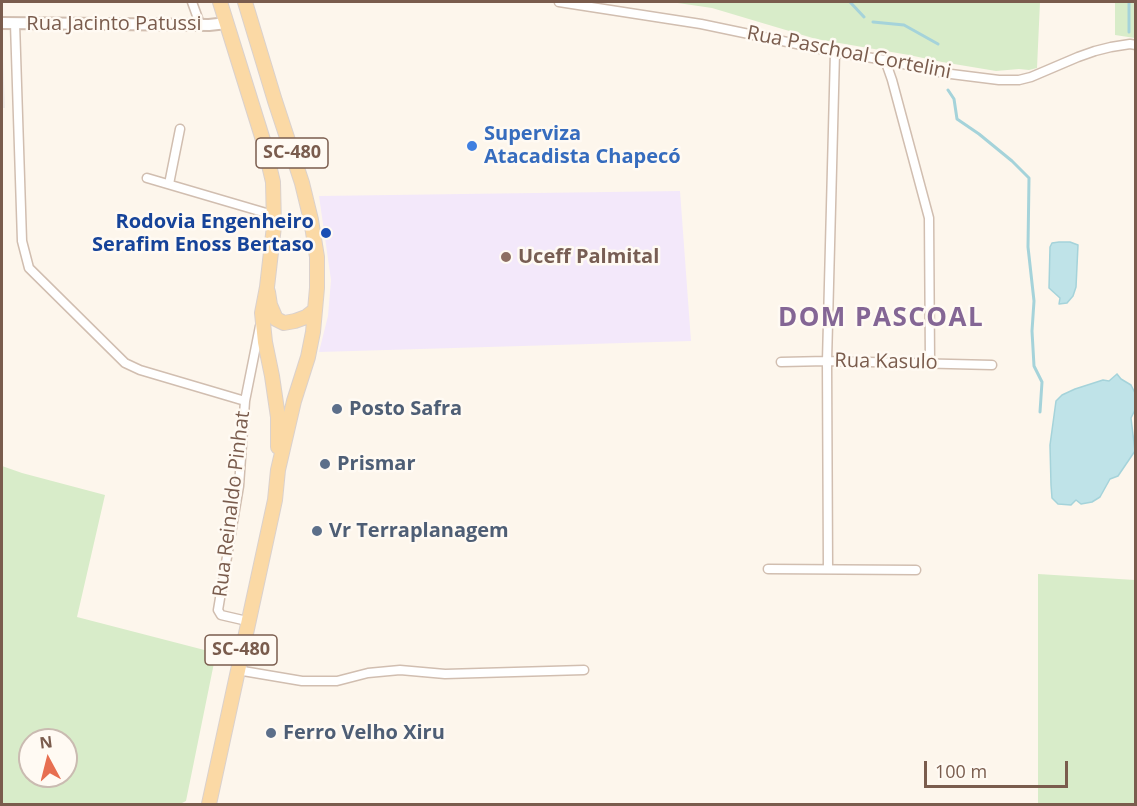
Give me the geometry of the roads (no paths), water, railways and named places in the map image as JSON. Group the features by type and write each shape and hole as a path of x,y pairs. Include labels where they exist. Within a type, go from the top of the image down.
{"main road":[{"path":"220,2 263,140 273,182 274,226 262,314 278,417 278,470"},
{"name":"SC-480","path":"208,803 275,500 278,470 294,401 308,357 317,288 314,236 308,205 245,2"},
{"path":"267,287 270,305 276,319 284,322 295,321 315,310"}],"street":[{"path":"192,2 200,24"},
{"name":"Rua Paschoal Cortelini","path":"559,2 701,24 943,73 999,80 1019,80 1031,77 1095,51 1136,45"},
{"name":"Rua Jacinto Patussi","path":"2,23 209,25 227,23"},
{"path":"15,23 22,241 30,268 125,363 140,370 245,401 262,314"},
{"path":"828,569 827,361 835,52"},
{"path":"885,60 929,218 930,363"},
{"path":"170,184 180,129"},
{"path":"147,178 273,215"},
{"name":"Rua Kasulo","path":"780,362 992,365"},
{"name":"Rua Reinaldo Pinhat","path":"245,401 239,486 218,610 221,615 247,621"},
{"path":"768,570 916,570"},
{"path":"237,670 302,681 337,681 400,670 445,674 584,670"}],"water":[{"path":"1052,243 1078,245 1076,287 1067,303 1059,304 1060,298 1049,288 1050,247"},
{"path":"1117,374 1131,385 1135,393 1135,410 1131,418 1135,451 1118,476 1110,479 1100,497 1092,502 1081,504 1076,500 1071,505 1058,504 1052,498 1050,445 1056,401 1062,395 1075,389 1103,380 1109,381"}],"waterway":[{"path":"850,2 864,17"},
{"path":"1129,2 1129,32"},
{"path":"873,22 904,25 938,44"},
{"path":"948,90 954,99 957,119 1012,161 1029,178 1028,247 1034,301 1032,331 1034,366 1042,382 1040,412"}],"place":[{"name":"Superviza Atacadista Chapecó","path":"472,146"},
{"name":"Rodovia Engenheiro Serafim Enoss Bertaso","path":"326,233"},
{"name":"Uceff Palmital","path":"506,257"},
{"name":"Posto Safra","path":"337,409"},
{"name":"Prismar","path":"325,464"},
{"name":"Vr Terraplanagem","path":"317,531"},
{"name":"Ferro Velho Xiru","path":"271,733"}],"district":[{"name":"DOM PASCOAL","path":"881,319"}]}
